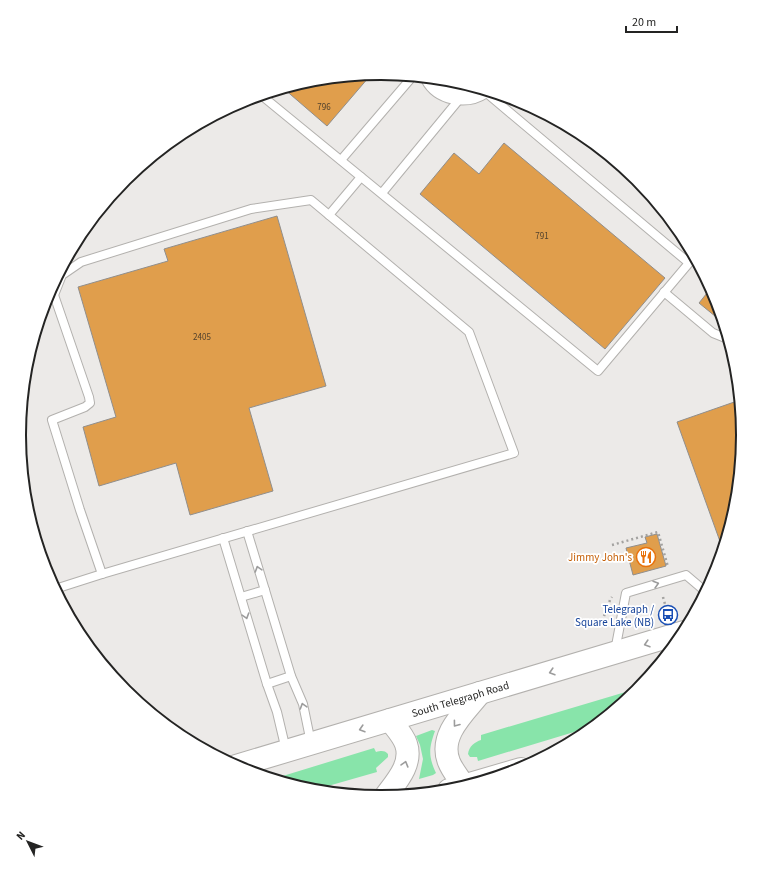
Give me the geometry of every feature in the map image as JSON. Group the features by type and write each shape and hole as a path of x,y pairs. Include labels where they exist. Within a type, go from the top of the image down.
{"highway":[{"name":"South Telegraph Road","path":"245,763 674,635"},
{"path":"461,781 449,762 446,751 447,740 452,729 480,693"},
{"path":"390,720 406,743 407,753 406,762 401,776 391,790"}],"street":[{"path":"434,84 444,93 453,96 471,95 476,93"}],"lane":[{"path":"342,160 408,81"},
{"path":"382,193 462,96"},
{"path":"266,99 598,371 689,263 493,98"},
{"path":"329,215 361,177"},
{"path":"61,587 514,453 469,332 311,200 251,209 81,262 66,272"},
{"path":"664,292 713,333 722,337"},
{"path":"54,296 90,403 86,407 52,420 102,574"},
{"path":"247,531 291,676 303,704 312,744"},
{"path":"223,538 267,684 278,712 286,751"},
{"path":"615,654 626,593 686,575 701,588"},
{"path":"241,597 265,590"},
{"path":"267,684 291,676"}],"path":[{"path":"612,545 658,532 668,568 662,570"},
{"path":"604,616 610,600 616,592"},
{"path":"663,597 668,615"}],"green space":[{"path":"626,692 597,717 575,732 478,761 477,757 470,757 468,754 473,745 481,740 481,735"},
{"path":"432,730 435,731 430,752 436,773 419,779 423,759 420,745 416,736"},
{"path":"374,748 376,752 384,751 388,754 388,757 376,768 377,772 328,786 283,776"}],"building":[{"path":"366,81 327,126 288,92 335,83"},
{"path":"504,143 665,278 605,349 420,194 454,153 479,174"},
{"path":"277,216 326,386 249,408 273,491 190,515 176,463 99,486 83,427 116,417 78,287 168,261 164,249"},
{"path":"706,294 715,316 699,303"},
{"path":"734,402 736,435 733,481 724,527 720,541 677,422"},
{"name":"Jimmy John's","path":"657,534 666,566 633,575 626,548 647,543 645,537"}],"place":[{"name":"Jimmy John's","path":"646,557"},
{"name":"Telegraph / Square Lake (NB)","path":"668,615"}]}
